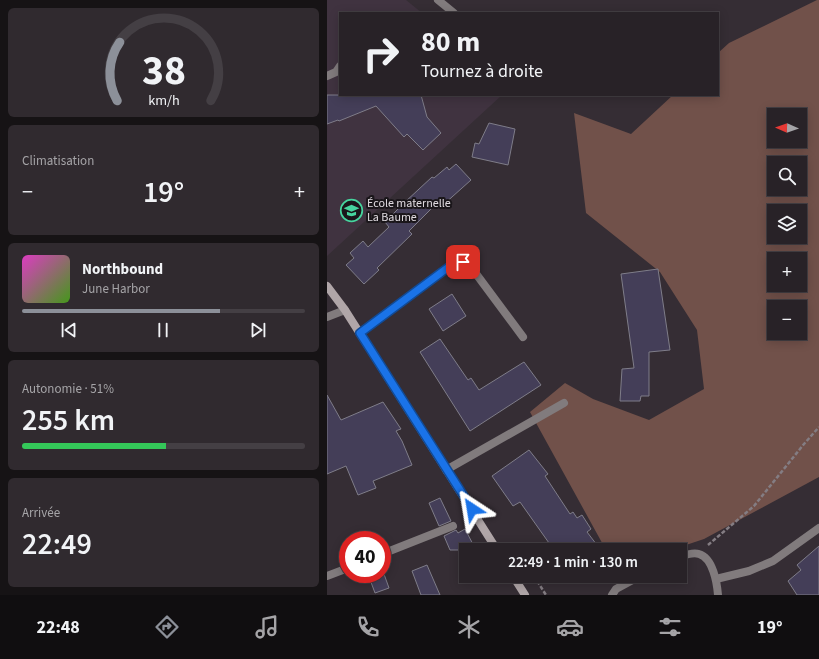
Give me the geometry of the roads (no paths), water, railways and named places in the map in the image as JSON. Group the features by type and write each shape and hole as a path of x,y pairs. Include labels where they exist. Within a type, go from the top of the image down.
{"street":[{"path":"438,0 452,12"},
{"path":"327,76 336,72 339,68"},
{"path":"360,333 450,266 463,262 471,267 523,337"},
{"path":"327,286 360,333 493,543"},
{"path":"327,317 345,310"},
{"path":"446,470 564,403"},
{"path":"391,550 453,526"},
{"path":"716,579 749,571 773,561 819,528"},
{"path":"687,554 698,553 707,559 716,579 718,595"},
{"path":"327,576 339,571"},
{"path":"517,583 525,595"},
{"path":"612,595 616,589 627,583"}],"place":[{"name":"École maternelle La Baume","path":"352,210"}]}
